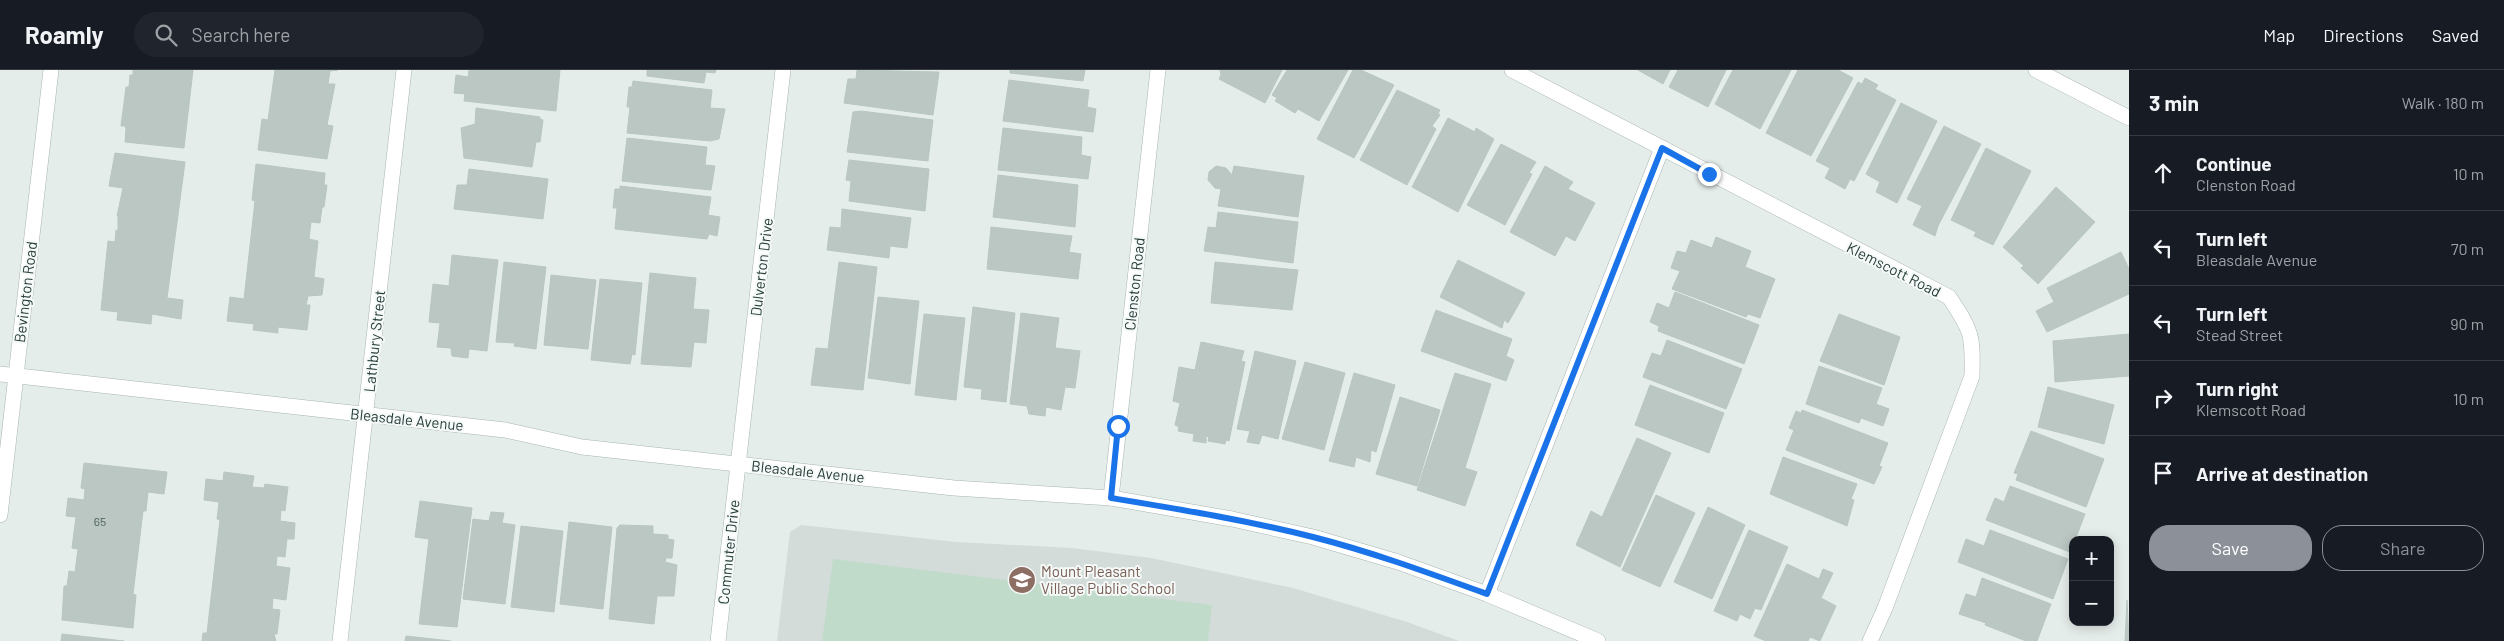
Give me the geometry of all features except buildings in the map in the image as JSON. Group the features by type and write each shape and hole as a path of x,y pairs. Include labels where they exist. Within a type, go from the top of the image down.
{"street":[{"name":"Bevington Road","path":"0,515 51,70"},
{"name":"Lathbury Street","path":"340,641 404,70"},
{"name":"Dulverton Drive","path":"738,464 783,70"},
{"name":"Clenston Road","path":"1111,498 1158,70"},
{"name":"Klemscott Road","path":"1512,70 1949,297 1968,326 1972,345 1972,376 1885,608 1870,641"},
{"path":"2036,70 2129,118"},
{"path":"1487,594 1662,148"},
{"name":"Bleasdale Avenue","path":"0,374 505,430 582,447 954,488 1111,498 1232,519 1313,537 1398,562 1487,594 1598,641"},
{"name":"Commuter Drive","path":"718,641 738,464"}],"shaded area":[{"name":"Mount Pleasant Village Public School","path":"801,525 956,542 1072,548 1151,558 1293,588 1407,622 1459,641 777,641 790,532"}],"green space":[{"path":"833,559 1212,605 1208,641 822,641"}],"place":[{"name":"Mount Pleasant Village Public School","path":"1022,580"}],"route":[{"path":"1118,426 1111,498 1232,519 1313,537 1398,562 1487,594 1662,148 1709,174"}]}
